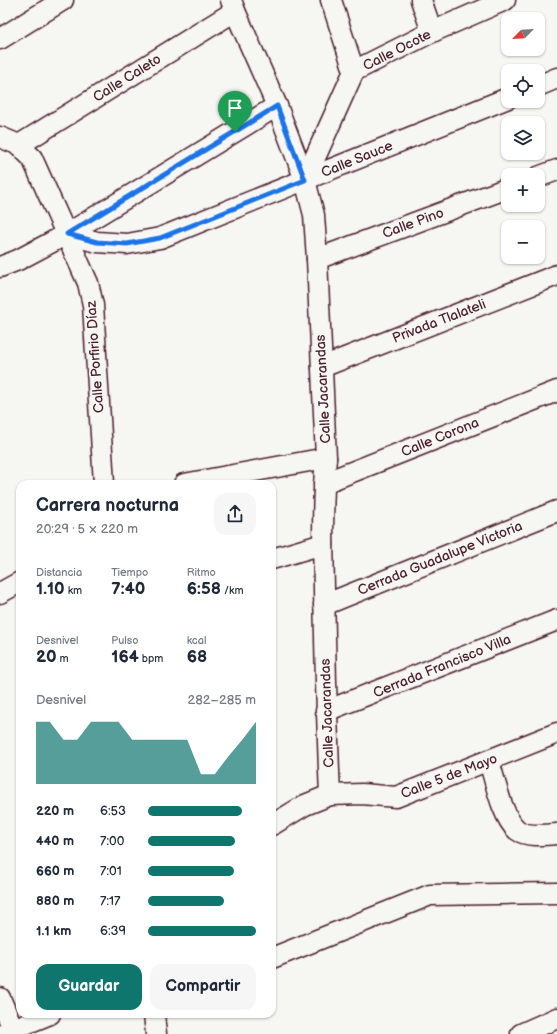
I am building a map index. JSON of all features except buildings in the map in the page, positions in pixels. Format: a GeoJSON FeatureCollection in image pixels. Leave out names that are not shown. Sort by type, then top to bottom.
{"type":"FeatureCollection","features":[{"type":"Feature","properties":{"kind":"street"},"geometry":{"type":"LineString","coordinates":[[0,39],[63,0]]}},
{"type":"Feature","properties":{"kind":"street"},"geometry":{"type":"LineString","coordinates":[[331,0],[354,71]]}},
{"type":"Feature","properties":{"kind":"street"},"geometry":{"type":"LineString","coordinates":[[421,0],[432,32]]}},
{"type":"Feature","properties":{"kind":"street","name":"Calle Ocote"},"geometry":{"type":"LineString","coordinates":[[305,180],[354,71],[432,32],[505,0]]}},
{"type":"Feature","properties":{"kind":"street","name":"Calle Jacarandas"},"geometry":{"type":"LineString","coordinates":[[233,6],[277,106],[305,180],[314,215],[326,458],[323,544],[326,711],[330,795]]}},
{"type":"Feature","properties":{"kind":"street","name":"Calle Caleto"},"geometry":{"type":"LineString","coordinates":[[19,145],[233,6]]}},
{"type":"Feature","properties":{"kind":"street"},"geometry":{"type":"LineString","coordinates":[[545,83],[557,78]]}},
{"type":"Feature","properties":{"kind":"street","name":"Calle Sauce"},"geometry":{"type":"LineString","coordinates":[[67,234],[97,242],[127,244],[160,238],[501,101]]}},
{"type":"Feature","properties":{"kind":"street"},"geometry":{"type":"LineString","coordinates":[[0,267],[18,260],[67,234],[277,106]]}},
{"type":"Feature","properties":{"kind":"street"},"geometry":{"type":"LineString","coordinates":[[0,137],[19,145]]}},
{"type":"Feature","properties":{"kind":"street","name":"Calle Porfirio Díaz"},"geometry":{"type":"LineString","coordinates":[[19,145],[32,158],[88,283],[94,304],[104,480]]}},
{"type":"Feature","properties":{"kind":"street"},"geometry":{"type":"LineString","coordinates":[[545,174],[557,170]]}},
{"type":"Feature","properties":{"kind":"street","name":"Calle Pino"},"geometry":{"type":"LineString","coordinates":[[317,259],[501,191]]}},
{"type":"Feature","properties":{"kind":"street","name":"Privada Tlalateli"},"geometry":{"type":"LineString","coordinates":[[322,367],[557,275]]}},
{"type":"Feature","properties":{"kind":"street","name":"Calle Corona"},"geometry":{"type":"LineString","coordinates":[[324,483],[557,391]]}},
{"type":"Feature","properties":{"kind":"street"},"geometry":{"type":"LineString","coordinates":[[206,480],[326,458]]}},
{"type":"Feature","properties":{"kind":"street","name":"Cerrada Guadalupe Victoria"},"geometry":{"type":"LineString","coordinates":[[324,605],[557,511]]}},
{"type":"Feature","properties":{"kind":"street"},"geometry":{"type":"LineString","coordinates":[[276,557],[323,544]]}},
{"type":"Feature","properties":{"kind":"street"},"geometry":{"type":"LineString","coordinates":[[0,593],[16,584]]}},
{"type":"Feature","properties":{"kind":"street","name":"Cerrada Francisco Villa"},"geometry":{"type":"LineString","coordinates":[[326,711],[557,620]]}},
{"type":"Feature","properties":{"kind":"street","name":"Calle 5 de Mayo"},"geometry":{"type":"LineString","coordinates":[[276,823],[305,805],[330,795],[362,794],[396,798],[557,733]]}},
{"type":"Feature","properties":{"kind":"street"},"geometry":{"type":"LineString","coordinates":[[489,761],[507,817],[518,831],[538,836],[557,834]]}},
{"type":"Feature","properties":{"kind":"street"},"geometry":{"type":"LineString","coordinates":[[276,956],[430,896],[557,893]]}},
{"type":"Feature","properties":{"kind":"street"},"geometry":{"type":"LineString","coordinates":[[0,998],[9,1031],[40,1018]]}},
{"type":"Feature","properties":{"kind":"street"},"geometry":{"type":"LineString","coordinates":[[154,1018],[156,1034]]}},
{"type":"Feature","properties":{"kind":"street"},"geometry":{"type":"LineString","coordinates":[[521,1034],[557,1018]]}},
{"type":"Feature","properties":{"kind":"route"},"geometry":{"type":"LineString","coordinates":[[277,106],[305,180],[160,238],[127,244],[97,242],[67,234],[109,208],[235,132],[277,106]]}}]}
